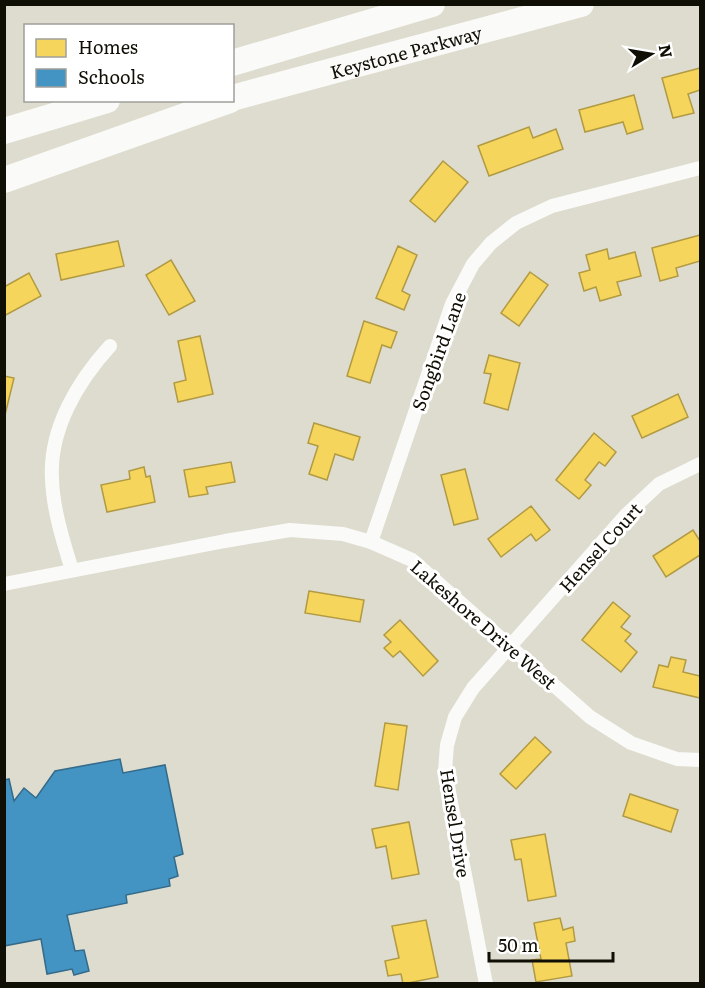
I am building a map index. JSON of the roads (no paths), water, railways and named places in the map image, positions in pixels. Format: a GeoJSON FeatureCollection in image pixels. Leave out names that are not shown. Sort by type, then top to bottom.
{"type":"FeatureCollection","features":[{"type":"Feature","properties":{"kind":"highway","name":"Keystone Parkway"},"geometry":{"type":"LineString","coordinates":[[240,61],[432,4]]}},
{"type":"Feature","properties":{"kind":"highway","name":"Keystone Parkway"},"geometry":{"type":"LineString","coordinates":[[234,98],[264,88],[580,4]]}},
{"type":"Feature","properties":{"kind":"highway"},"geometry":{"type":"LineString","coordinates":[[4,118],[68,102]]}},
{"type":"Feature","properties":{"kind":"highway"},"geometry":{"type":"LineString","coordinates":[[4,131],[100,102]]}},
{"type":"Feature","properties":{"kind":"highway"},"geometry":{"type":"LineString","coordinates":[[4,166],[216,102]]}},
{"type":"Feature","properties":{"kind":"highway","name":"Keystone Parkway"},"geometry":{"type":"LineString","coordinates":[[4,180],[224,102]]}},
{"type":"Feature","properties":{"kind":"street","name":"Songbird Lane"},"geometry":{"type":"LineString","coordinates":[[370,542],[452,304],[473,264],[491,243],[516,223],[552,206],[700,168]]}},
{"type":"Feature","properties":{"kind":"street"},"geometry":{"type":"LineString","coordinates":[[72,570],[59,522],[52,479],[54,445],[74,394],[91,367],[110,346]]}},
{"type":"Feature","properties":{"kind":"street","name":"Hensel Court"},"geometry":{"type":"LineString","coordinates":[[512,646],[627,514],[659,484],[700,464]]}},
{"type":"Feature","properties":{"kind":"street","name":"Lakeshore Drive West"},"geometry":{"type":"LineString","coordinates":[[4,584],[290,530],[343,534],[370,542],[412,560],[590,717],[631,743],[676,759],[700,760]]}},
{"type":"Feature","properties":{"kind":"street","name":"Hensel Drive"},"geometry":{"type":"LineString","coordinates":[[486,984],[445,771],[447,745],[455,717],[473,688],[512,646]]}}]}
